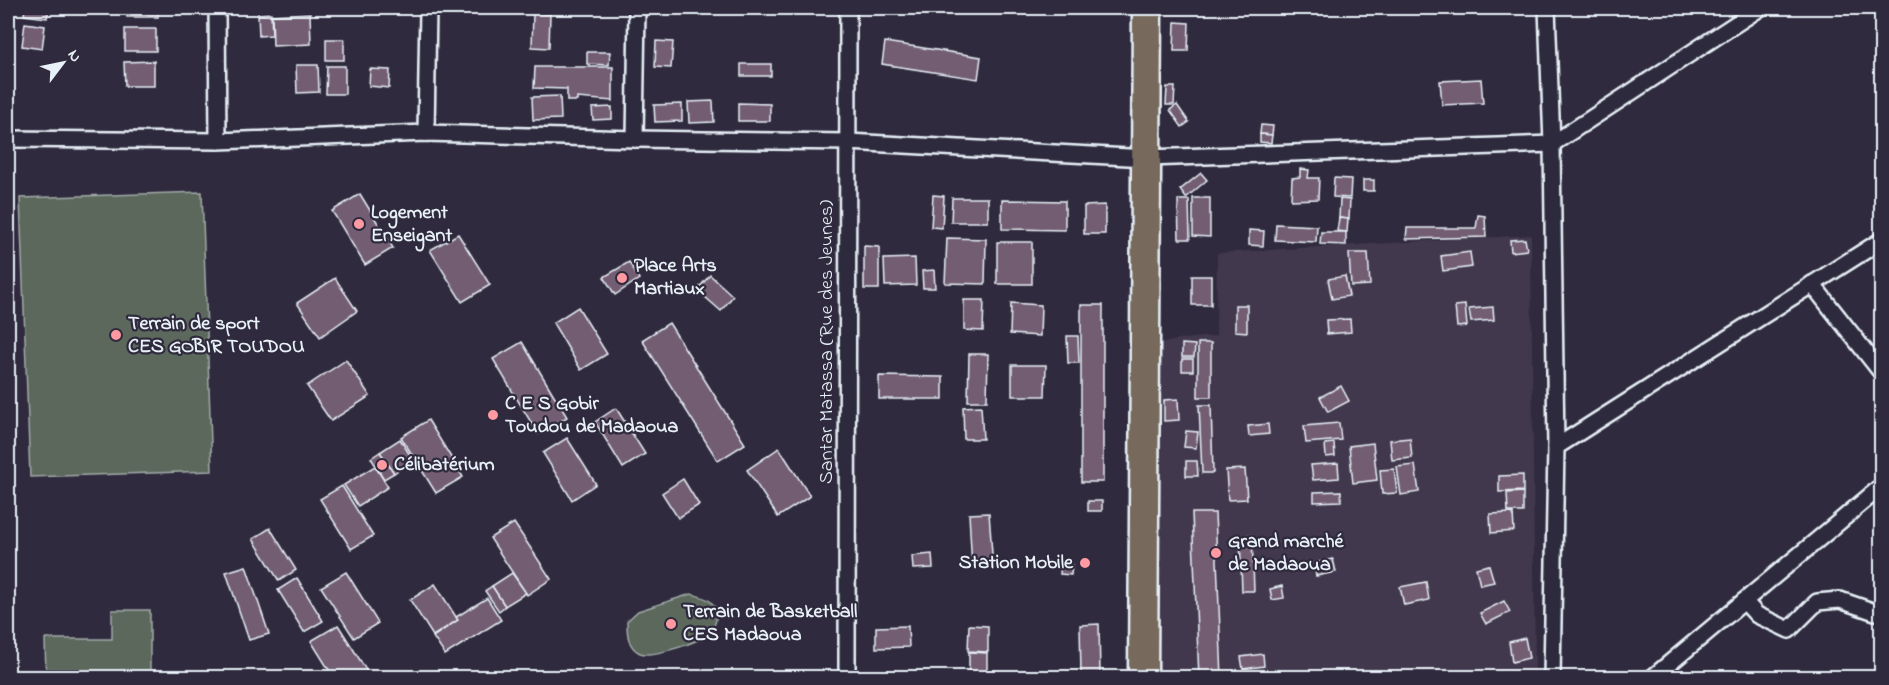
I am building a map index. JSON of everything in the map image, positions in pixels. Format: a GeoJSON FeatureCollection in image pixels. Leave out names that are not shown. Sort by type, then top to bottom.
{"type":"FeatureCollection","features":[{"type":"Feature","properties":{"kind":"highway"},"geometry":{"type":"LineString","coordinates":[[1143,678],[1147,8]]}},
{"type":"Feature","properties":{"kind":"street"},"geometry":{"type":"LineString","coordinates":[[217,8],[218,141]]}},
{"type":"Feature","properties":{"kind":"street"},"geometry":{"type":"LineString","coordinates":[[426,133],[428,8]]}},
{"type":"Feature","properties":{"kind":"street"},"geometry":{"type":"LineString","coordinates":[[635,139],[637,8]]}},
{"type":"Feature","properties":{"kind":"street","name":"Santar Matassa (Rue des Jeunes)"},"geometry":{"type":"LineString","coordinates":[[847,678],[848,8]]}},
{"type":"Feature","properties":{"kind":"street"},"geometry":{"type":"LineString","coordinates":[[1547,8],[1552,144],[1556,447],[1552,678]]}},
{"type":"Feature","properties":{"kind":"street"},"geometry":{"type":"LineString","coordinates":[[8,140],[218,141],[426,133],[848,142],[1147,158],[1552,144],[1760,8]]}},
{"type":"Feature","properties":{"kind":"street"},"geometry":{"type":"LineString","coordinates":[[1556,447],[1881,240]]}},
{"type":"Feature","properties":{"kind":"street"},"geometry":{"type":"LineString","coordinates":[[1812,284],[1881,373]]}},
{"type":"Feature","properties":{"kind":"street"},"geometry":{"type":"LineString","coordinates":[[1652,678],[1881,486]]}},
{"type":"Feature","properties":{"kind":"street"},"geometry":{"type":"LineString","coordinates":[[1743,601],[1757,615],[1789,630],[1817,602],[1840,600],[1875,612],[1881,611]]}},
{"type":"Feature","properties":{"kind":"shaded area","name":"Terrain de sport CES GOBIR TOUDOU"},"geometry":{"type":"Polygon","coordinates":[[[202,192],[212,471],[30,477],[20,198],[202,192]]]}},
{"type":"Feature","properties":{"kind":"shaded area","name":"Grand marché de Madaoua"},"geometry":{"type":"Polygon","coordinates":[[[1531,235],[1535,677],[1157,677],[1155,345],[1181,339],[1216,336],[1217,253],[1531,235]]]}},
{"type":"Feature","properties":{"kind":"shaded area","name":"Terrain de Basketball CES Madaoua"},"geometry":{"type":"Polygon","coordinates":[[[691,594],[707,599],[715,607],[716,619],[709,633],[689,644],[653,654],[640,653],[632,647],[627,621],[638,611],[691,594]]]}},
{"type":"Feature","properties":{"kind":"shaded area"},"geometry":{"type":"Polygon","coordinates":[[[112,610],[150,610],[150,677],[46,677],[45,639],[112,639],[112,610]]]}},
{"type":"Feature","properties":{"kind":"building"},"geometry":{"type":"Polygon","coordinates":[[[25,8],[49,8],[47,18],[24,15],[25,8]]]}},
{"type":"Feature","properties":{"kind":"building"},"geometry":{"type":"Polygon","coordinates":[[[127,8],[158,8],[158,17],[127,17],[127,8]]]}},
{"type":"Feature","properties":{"kind":"building"},"geometry":{"type":"Polygon","coordinates":[[[271,13],[272,35],[259,36],[258,14],[271,13]]]}},
{"type":"Feature","properties":{"kind":"building"},"geometry":{"type":"Polygon","coordinates":[[[310,13],[311,44],[273,46],[272,15],[310,13]]]}},
{"type":"Feature","properties":{"kind":"building"},"geometry":{"type":"Polygon","coordinates":[[[533,13],[550,14],[549,48],[532,47],[533,13]]]}},
{"type":"Feature","properties":{"kind":"building"},"geometry":{"type":"Polygon","coordinates":[[[1175,22],[1189,23],[1188,51],[1174,51],[1175,22]]]}},
{"type":"Feature","properties":{"kind":"building"},"geometry":{"type":"Polygon","coordinates":[[[25,23],[45,26],[42,49],[22,46],[25,23]]]}},
{"type":"Feature","properties":{"kind":"building"},"geometry":{"type":"Polygon","coordinates":[[[125,29],[156,29],[156,51],[125,51],[125,29]]]}},
{"type":"Feature","properties":{"kind":"building"},"geometry":{"type":"Polygon","coordinates":[[[326,39],[344,39],[344,60],[326,60],[326,39]]]}},
{"type":"Feature","properties":{"kind":"building"},"geometry":{"type":"Polygon","coordinates":[[[656,41],[673,42],[671,68],[655,67],[656,41]]]}},
{"type":"Feature","properties":{"kind":"building"},"geometry":{"type":"Polygon","coordinates":[[[885,42],[981,57],[978,79],[882,64],[885,42]]]}},
{"type":"Feature","properties":{"kind":"building"},"geometry":{"type":"Polygon","coordinates":[[[587,52],[610,52],[609,65],[587,64],[587,52]]]}},
{"type":"Feature","properties":{"kind":"building"},"geometry":{"type":"Polygon","coordinates":[[[154,61],[154,86],[125,86],[124,62],[154,61]]]}},
{"type":"Feature","properties":{"kind":"building"},"geometry":{"type":"Polygon","coordinates":[[[741,64],[771,64],[771,76],[741,76],[741,64]]]}},
{"type":"Feature","properties":{"kind":"building"},"geometry":{"type":"Polygon","coordinates":[[[296,65],[318,65],[319,92],[297,93],[296,65]]]}},
{"type":"Feature","properties":{"kind":"building"},"geometry":{"type":"Polygon","coordinates":[[[327,66],[345,66],[345,94],[326,94],[327,66]]]}},
{"type":"Feature","properties":{"kind":"building"},"geometry":{"type":"Polygon","coordinates":[[[535,67],[613,67],[613,101],[577,98],[577,101],[567,101],[567,89],[534,88],[535,67]]]}},
{"type":"Feature","properties":{"kind":"building"},"geometry":{"type":"Polygon","coordinates":[[[370,69],[390,70],[389,88],[369,86],[370,69]]]}},
{"type":"Feature","properties":{"kind":"building"},"geometry":{"type":"Polygon","coordinates":[[[1481,79],[1483,103],[1442,105],[1440,81],[1481,79]]]}},
{"type":"Feature","properties":{"kind":"building"},"geometry":{"type":"Polygon","coordinates":[[[1167,87],[1175,87],[1174,105],[1166,105],[1167,87]]]}},
{"type":"Feature","properties":{"kind":"building"},"geometry":{"type":"Polygon","coordinates":[[[560,96],[561,119],[533,120],[532,97],[560,96]]]}},
{"type":"Feature","properties":{"kind":"building"},"geometry":{"type":"Polygon","coordinates":[[[713,101],[714,122],[689,123],[688,102],[713,101]]]}},
{"type":"Feature","properties":{"kind":"building"},"geometry":{"type":"Polygon","coordinates":[[[738,103],[770,104],[770,121],[738,121],[738,103]]]}},
{"type":"Feature","properties":{"kind":"building"},"geometry":{"type":"Polygon","coordinates":[[[682,104],[682,121],[655,122],[654,105],[682,104]]]}},
{"type":"Feature","properties":{"kind":"building"},"geometry":{"type":"Polygon","coordinates":[[[1177,105],[1189,122],[1182,127],[1170,110],[1177,105]]]}},
{"type":"Feature","properties":{"kind":"building"},"geometry":{"type":"Polygon","coordinates":[[[612,107],[612,119],[593,120],[592,108],[612,107]]]}},
{"type":"Feature","properties":{"kind":"building"},"geometry":{"type":"Polygon","coordinates":[[[1261,125],[1273,126],[1272,135],[1260,134],[1261,125]]]}},
{"type":"Feature","properties":{"kind":"building"},"geometry":{"type":"Polygon","coordinates":[[[1260,134],[1272,135],[1271,143],[1260,142],[1260,134]]]}},
{"type":"Feature","properties":{"kind":"building"},"geometry":{"type":"Polygon","coordinates":[[[1300,169],[1309,170],[1308,178],[1319,178],[1318,199],[1291,200],[1292,178],[1300,177],[1300,169]]]}},
{"type":"Feature","properties":{"kind":"building"},"geometry":{"type":"Polygon","coordinates":[[[1201,173],[1207,180],[1186,198],[1180,190],[1201,173]]]}},
{"type":"Feature","properties":{"kind":"building"},"geometry":{"type":"Polygon","coordinates":[[[1334,178],[1351,179],[1350,198],[1333,197],[1334,178]]]}},
{"type":"Feature","properties":{"kind":"building"},"geometry":{"type":"Polygon","coordinates":[[[1363,180],[1374,180],[1374,191],[1363,191],[1363,180]]]}},
{"type":"Feature","properties":{"kind":"building","name":"Logement Enseigant"},"geometry":{"type":"Polygon","coordinates":[[[360,194],[393,248],[365,265],[332,211],[360,194]]]}},
{"type":"Feature","properties":{"kind":"building"},"geometry":{"type":"Polygon","coordinates":[[[933,195],[944,196],[942,228],[931,227],[933,195]]]}},
{"type":"Feature","properties":{"kind":"building"},"geometry":{"type":"Polygon","coordinates":[[[952,198],[988,198],[988,222],[951,222],[952,198]]]}},
{"type":"Feature","properties":{"kind":"building"},"geometry":{"type":"Polygon","coordinates":[[[1193,198],[1210,198],[1210,237],[1193,236],[1193,198]]]}},
{"type":"Feature","properties":{"kind":"building"},"geometry":{"type":"Polygon","coordinates":[[[1340,199],[1350,200],[1349,219],[1339,218],[1340,199]]]}},
{"type":"Feature","properties":{"kind":"building"},"geometry":{"type":"Polygon","coordinates":[[[1002,200],[1065,201],[1065,230],[1002,229],[1002,200]]]}},
{"type":"Feature","properties":{"kind":"building"},"geometry":{"type":"Polygon","coordinates":[[[1178,200],[1189,200],[1190,239],[1179,239],[1178,200]]]}},
{"type":"Feature","properties":{"kind":"building"},"geometry":{"type":"Polygon","coordinates":[[[1105,205],[1105,234],[1084,234],[1084,206],[1105,205]]]}},
{"type":"Feature","properties":{"kind":"building"},"geometry":{"type":"Polygon","coordinates":[[[1478,215],[1485,216],[1486,237],[1406,239],[1407,228],[1476,228],[1478,215]]]}},
{"type":"Feature","properties":{"kind":"building"},"geometry":{"type":"Polygon","coordinates":[[[1339,218],[1348,219],[1347,232],[1337,231],[1339,218]]]}},
{"type":"Feature","properties":{"kind":"building"},"geometry":{"type":"Polygon","coordinates":[[[1276,224],[1317,226],[1316,242],[1275,240],[1276,224]]]}},
{"type":"Feature","properties":{"kind":"building"},"geometry":{"type":"Polygon","coordinates":[[[1249,230],[1264,231],[1263,246],[1249,245],[1249,230]]]}},
{"type":"Feature","properties":{"kind":"building"},"geometry":{"type":"Polygon","coordinates":[[[1321,232],[1346,232],[1346,245],[1320,244],[1321,232]]]}},
{"type":"Feature","properties":{"kind":"building","name":"Logement Enseigant"},"geometry":{"type":"Polygon","coordinates":[[[458,234],[490,285],[462,302],[430,250],[458,234]]]}},
{"type":"Feature","properties":{"kind":"building"},"geometry":{"type":"Polygon","coordinates":[[[947,238],[986,239],[985,284],[945,283],[947,238]]]}},
{"type":"Feature","properties":{"kind":"building"},"geometry":{"type":"Polygon","coordinates":[[[1525,239],[1527,250],[1511,252],[1510,240],[1525,239]]]}},
{"type":"Feature","properties":{"kind":"building"},"geometry":{"type":"Polygon","coordinates":[[[997,242],[1032,242],[1032,284],[997,284],[997,242]]]}},
{"type":"Feature","properties":{"kind":"building"},"geometry":{"type":"Polygon","coordinates":[[[864,246],[879,247],[879,289],[864,289],[864,246]]]}},
{"type":"Feature","properties":{"kind":"building"},"geometry":{"type":"Polygon","coordinates":[[[1470,252],[1472,267],[1443,271],[1441,256],[1470,252]]]}},
{"type":"Feature","properties":{"kind":"building"},"geometry":{"type":"Polygon","coordinates":[[[1349,253],[1368,253],[1370,285],[1351,286],[1349,253]]]}},
{"type":"Feature","properties":{"kind":"building"},"geometry":{"type":"Polygon","coordinates":[[[915,258],[916,285],[885,286],[884,259],[915,258]]]}},
{"type":"Feature","properties":{"kind":"building","name":"Place Arts Martiaux"},"geometry":{"type":"Polygon","coordinates":[[[629,262],[639,279],[615,295],[604,277],[629,262]]]}},
{"type":"Feature","properties":{"kind":"building"},"geometry":{"type":"Polygon","coordinates":[[[934,270],[935,288],[923,288],[922,271],[934,270]]]}},
{"type":"Feature","properties":{"kind":"building"},"geometry":{"type":"Polygon","coordinates":[[[710,275],[733,296],[721,311],[697,290],[710,275]]]}},
{"type":"Feature","properties":{"kind":"building"},"geometry":{"type":"Polygon","coordinates":[[[1192,276],[1211,276],[1211,305],[1192,305],[1192,276]]]}},
{"type":"Feature","properties":{"kind":"building"},"geometry":{"type":"Polygon","coordinates":[[[1345,276],[1349,296],[1332,299],[1328,279],[1345,276]]]}},
{"type":"Feature","properties":{"kind":"building","name":"Logement Enseigant"},"geometry":{"type":"Polygon","coordinates":[[[335,278],[357,311],[320,337],[297,303],[335,278]]]}},
{"type":"Feature","properties":{"kind":"building"},"geometry":{"type":"Polygon","coordinates":[[[964,300],[984,300],[983,331],[964,330],[964,300]]]}},
{"type":"Feature","properties":{"kind":"building"},"geometry":{"type":"Polygon","coordinates":[[[1011,303],[1041,305],[1040,336],[1010,334],[1011,303]]]}},
{"type":"Feature","properties":{"kind":"building"},"geometry":{"type":"Polygon","coordinates":[[[1081,305],[1103,305],[1103,482],[1081,482],[1081,305]]]}},
{"type":"Feature","properties":{"kind":"building"},"geometry":{"type":"Polygon","coordinates":[[[1235,305],[1247,305],[1247,332],[1235,331],[1235,305]]]}},
{"type":"Feature","properties":{"kind":"building"},"geometry":{"type":"Polygon","coordinates":[[[1465,305],[1467,326],[1457,327],[1455,306],[1465,305]]]}},
{"type":"Feature","properties":{"kind":"building"},"geometry":{"type":"Polygon","coordinates":[[[578,307],[607,354],[581,370],[553,323],[578,307]]]}},
{"type":"Feature","properties":{"kind":"building"},"geometry":{"type":"Polygon","coordinates":[[[1493,307],[1494,320],[1471,322],[1469,309],[1493,307]]]}},
{"type":"Feature","properties":{"kind":"building"},"geometry":{"type":"Polygon","coordinates":[[[1350,319],[1351,332],[1327,334],[1326,320],[1350,319]]]}},
{"type":"Feature","properties":{"kind":"building"},"geometry":{"type":"Polygon","coordinates":[[[669,323],[745,444],[718,461],[642,340],[669,323]]]}},
{"type":"Feature","properties":{"kind":"building"},"geometry":{"type":"Polygon","coordinates":[[[1067,336],[1078,336],[1079,363],[1068,363],[1067,336]]]}},
{"type":"Feature","properties":{"kind":"building"},"geometry":{"type":"Polygon","coordinates":[[[522,342],[567,417],[538,434],[493,359],[522,342]]]}},
{"type":"Feature","properties":{"kind":"building"},"geometry":{"type":"Polygon","coordinates":[[[1198,343],[1211,343],[1211,397],[1198,397],[1198,343]]]}},
{"type":"Feature","properties":{"kind":"building"},"geometry":{"type":"Polygon","coordinates":[[[1182,344],[1195,345],[1194,357],[1182,357],[1182,344]]]}},
{"type":"Feature","properties":{"kind":"building"},"geometry":{"type":"Polygon","coordinates":[[[969,354],[988,354],[987,401],[968,401],[969,354]]]}},
{"type":"Feature","properties":{"kind":"building"},"geometry":{"type":"Polygon","coordinates":[[[1182,359],[1193,359],[1193,371],[1182,371],[1182,359]]]}},
{"type":"Feature","properties":{"kind":"building"},"geometry":{"type":"Polygon","coordinates":[[[346,360],[370,396],[331,421],[307,386],[346,360]]]}},
{"type":"Feature","properties":{"kind":"building"},"geometry":{"type":"Polygon","coordinates":[[[1012,365],[1046,365],[1045,396],[1012,396],[1012,365]]]}},
{"type":"Feature","properties":{"kind":"building"},"geometry":{"type":"Polygon","coordinates":[[[879,376],[943,377],[943,399],[879,399],[879,376]]]}},
{"type":"Feature","properties":{"kind":"building"},"geometry":{"type":"Polygon","coordinates":[[[1341,386],[1349,401],[1328,412],[1320,397],[1341,386]]]}},
{"type":"Feature","properties":{"kind":"building"},"geometry":{"type":"Polygon","coordinates":[[[1178,399],[1179,420],[1164,421],[1164,400],[1178,399]]]}},
{"type":"Feature","properties":{"kind":"building"},"geometry":{"type":"Polygon","coordinates":[[[1199,405],[1211,405],[1213,473],[1202,473],[1199,405]]]}},
{"type":"Feature","properties":{"kind":"building"},"geometry":{"type":"Polygon","coordinates":[[[981,406],[983,439],[964,439],[963,407],[981,406]]]}},
{"type":"Feature","properties":{"kind":"building"},"geometry":{"type":"Polygon","coordinates":[[[616,408],[645,454],[623,468],[595,422],[616,408]]]}},
{"type":"Feature","properties":{"kind":"building"},"geometry":{"type":"Polygon","coordinates":[[[428,420],[463,477],[436,493],[401,437],[428,420]]]}},
{"type":"Feature","properties":{"kind":"building"},"geometry":{"type":"Polygon","coordinates":[[[1339,423],[1341,440],[1306,443],[1304,426],[1339,423]]]}},
{"type":"Feature","properties":{"kind":"building"},"geometry":{"type":"Polygon","coordinates":[[[1268,424],[1269,434],[1249,436],[1248,426],[1268,424]]]}},
{"type":"Feature","properties":{"kind":"building"},"geometry":{"type":"Polygon","coordinates":[[[1186,431],[1198,432],[1196,448],[1184,447],[1186,431]]]}},
{"type":"Feature","properties":{"kind":"building"},"geometry":{"type":"Polygon","coordinates":[[[567,438],[596,484],[572,500],[543,453],[567,438]]]}},
{"type":"Feature","properties":{"kind":"building"},"geometry":{"type":"Polygon","coordinates":[[[1410,438],[1412,458],[1392,460],[1390,440],[1410,438]]]}},
{"type":"Feature","properties":{"kind":"building"},"geometry":{"type":"Polygon","coordinates":[[[400,439],[413,460],[394,473],[380,452],[400,439]]]}},
{"type":"Feature","properties":{"kind":"building"},"geometry":{"type":"Polygon","coordinates":[[[1334,443],[1335,456],[1326,457],[1325,444],[1334,443]]]}},
{"type":"Feature","properties":{"kind":"building"},"geometry":{"type":"Polygon","coordinates":[[[1373,443],[1377,480],[1353,483],[1349,446],[1373,443]]]}},
{"type":"Feature","properties":{"kind":"building"},"geometry":{"type":"Polygon","coordinates":[[[779,448],[810,496],[778,517],[747,470],[779,448]]]}},
{"type":"Feature","properties":{"kind":"building","name":"Célibatérium"},"geometry":{"type":"Polygon","coordinates":[[[380,452],[394,473],[384,479],[371,458],[380,452]]]}},
{"type":"Feature","properties":{"kind":"building"},"geometry":{"type":"Polygon","coordinates":[[[1186,461],[1197,461],[1198,476],[1186,476],[1186,461]]]}},
{"type":"Feature","properties":{"kind":"building"},"geometry":{"type":"Polygon","coordinates":[[[1338,463],[1339,478],[1313,480],[1311,465],[1338,463]]]}},
{"type":"Feature","properties":{"kind":"building"},"geometry":{"type":"Polygon","coordinates":[[[1415,465],[1419,492],[1401,495],[1397,467],[1415,465]]]}},
{"type":"Feature","properties":{"kind":"building"},"geometry":{"type":"Polygon","coordinates":[[[375,466],[388,487],[358,506],[344,485],[375,466]]]}},
{"type":"Feature","properties":{"kind":"building"},"geometry":{"type":"Polygon","coordinates":[[[1245,469],[1247,499],[1228,500],[1226,470],[1245,469]]]}},
{"type":"Feature","properties":{"kind":"building"},"geometry":{"type":"Polygon","coordinates":[[[1394,469],[1397,493],[1382,494],[1380,470],[1394,469]]]}},
{"type":"Feature","properties":{"kind":"building"},"geometry":{"type":"Polygon","coordinates":[[[1523,475],[1523,491],[1499,492],[1499,476],[1523,475]]]}},
{"type":"Feature","properties":{"kind":"building"},"geometry":{"type":"Polygon","coordinates":[[[683,479],[699,505],[678,518],[662,493],[683,479]]]}},
{"type":"Feature","properties":{"kind":"building"},"geometry":{"type":"Polygon","coordinates":[[[342,486],[373,536],[351,549],[320,499],[342,486]]]}},
{"type":"Feature","properties":{"kind":"building"},"geometry":{"type":"Polygon","coordinates":[[[1341,491],[1341,501],[1314,502],[1314,492],[1341,491]]]}},
{"type":"Feature","properties":{"kind":"building"},"geometry":{"type":"Polygon","coordinates":[[[1523,492],[1523,512],[1508,512],[1507,493],[1523,492]]]}},
{"type":"Feature","properties":{"kind":"building"},"geometry":{"type":"Polygon","coordinates":[[[1088,501],[1102,501],[1102,511],[1088,511],[1088,501]]]}},
{"type":"Feature","properties":{"kind":"building"},"geometry":{"type":"Polygon","coordinates":[[[989,513],[993,567],[972,568],[969,514],[989,513]]]}},
{"type":"Feature","properties":{"kind":"building"},"geometry":{"type":"Polygon","coordinates":[[[1192,513],[1215,513],[1222,678],[1199,678],[1192,513]]]}},
{"type":"Feature","properties":{"kind":"building"},"geometry":{"type":"Polygon","coordinates":[[[1513,513],[1514,531],[1491,533],[1490,514],[1513,513]]]}},
{"type":"Feature","properties":{"kind":"building"},"geometry":{"type":"Polygon","coordinates":[[[514,523],[551,579],[527,595],[490,538],[514,523]]]}},
{"type":"Feature","properties":{"kind":"building"},"geometry":{"type":"Polygon","coordinates":[[[270,528],[296,570],[279,581],[253,539],[270,528]]]}},
{"type":"Feature","properties":{"kind":"building"},"geometry":{"type":"Polygon","coordinates":[[[1252,535],[1254,591],[1242,591],[1240,536],[1252,535]]]}},
{"type":"Feature","properties":{"kind":"building"},"geometry":{"type":"Polygon","coordinates":[[[932,554],[933,568],[913,569],[912,556],[932,554]]]}},
{"type":"Feature","properties":{"kind":"building"},"geometry":{"type":"Polygon","coordinates":[[[1333,559],[1336,572],[1316,576],[1314,563],[1333,559]]]}},
{"type":"Feature","properties":{"kind":"building"},"geometry":{"type":"Polygon","coordinates":[[[1061,564],[1072,565],[1071,575],[1060,574],[1061,564]]]}},
{"type":"Feature","properties":{"kind":"building"},"geometry":{"type":"Polygon","coordinates":[[[1489,565],[1494,582],[1480,585],[1476,568],[1489,565]]]}},
{"type":"Feature","properties":{"kind":"building"},"geometry":{"type":"Polygon","coordinates":[[[246,566],[269,634],[249,640],[226,572],[246,566]]]}},
{"type":"Feature","properties":{"kind":"building"},"geometry":{"type":"Polygon","coordinates":[[[346,572],[378,623],[354,638],[321,587],[346,572]]]}},
{"type":"Feature","properties":{"kind":"building"},"geometry":{"type":"Polygon","coordinates":[[[512,573],[526,593],[505,606],[492,586],[512,573]]]}},
{"type":"Feature","properties":{"kind":"building"},"geometry":{"type":"Polygon","coordinates":[[[297,578],[323,621],[304,632],[278,590],[297,578]]]}},
{"type":"Feature","properties":{"kind":"building"},"geometry":{"type":"Polygon","coordinates":[[[1426,582],[1429,600],[1404,605],[1400,587],[1426,582]]]}},
{"type":"Feature","properties":{"kind":"building"},"geometry":{"type":"Polygon","coordinates":[[[435,584],[458,620],[433,636],[410,600],[435,584]]]}},
{"type":"Feature","properties":{"kind":"building"},"geometry":{"type":"Polygon","coordinates":[[[492,586],[505,606],[499,611],[485,591],[492,586]]]}},
{"type":"Feature","properties":{"kind":"building"},"geometry":{"type":"Polygon","coordinates":[[[1282,586],[1284,598],[1272,600],[1270,589],[1282,586]]]}},
{"type":"Feature","properties":{"kind":"building"},"geometry":{"type":"Polygon","coordinates":[[[487,598],[501,620],[445,655],[433,637],[458,620],[456,617],[487,598]]]}},
{"type":"Feature","properties":{"kind":"building"},"geometry":{"type":"Polygon","coordinates":[[[1504,601],[1510,612],[1486,624],[1480,613],[1504,601]]]}},
{"type":"Feature","properties":{"kind":"building"},"geometry":{"type":"Polygon","coordinates":[[[1099,624],[1100,674],[1081,674],[1080,625],[1099,624]]]}},
{"type":"Feature","properties":{"kind":"building"},"geometry":{"type":"Polygon","coordinates":[[[338,625],[371,678],[334,678],[311,641],[338,625]]]}},
{"type":"Feature","properties":{"kind":"building"},"geometry":{"type":"Polygon","coordinates":[[[969,625],[988,626],[988,652],[968,651],[969,625]]]}},
{"type":"Feature","properties":{"kind":"building"},"geometry":{"type":"Polygon","coordinates":[[[908,626],[909,647],[876,648],[876,627],[908,626]]]}},
{"type":"Feature","properties":{"kind":"building"},"geometry":{"type":"Polygon","coordinates":[[[1525,638],[1529,658],[1512,662],[1509,642],[1525,638]]]}},
{"type":"Feature","properties":{"kind":"building"},"geometry":{"type":"Polygon","coordinates":[[[969,652],[987,653],[987,674],[969,674],[969,652]]]}},
{"type":"Feature","properties":{"kind":"building"},"geometry":{"type":"Polygon","coordinates":[[[1263,654],[1264,666],[1243,669],[1241,657],[1263,654]]]}},
{"type":"Feature","properties":{"kind":"place","name":"Logement Enseigant"},"geometry":{"type":"Point","coordinates":[359,224]}},
{"type":"Feature","properties":{"kind":"place","name":"Place Arts Martiaux"},"geometry":{"type":"Point","coordinates":[622,278]}},
{"type":"Feature","properties":{"kind":"place","name":"Terrain de sport CES GOBIR TOUDOU"},"geometry":{"type":"Point","coordinates":[116,335]}},
{"type":"Feature","properties":{"kind":"place","name":"C E S Gobir Toudou de Madaoua"},"geometry":{"type":"Point","coordinates":[493,415]}},
{"type":"Feature","properties":{"kind":"place","name":"Célibatérium"},"geometry":{"type":"Point","coordinates":[382,465]}},
{"type":"Feature","properties":{"kind":"place","name":"Grand marché de Madaoua"},"geometry":{"type":"Point","coordinates":[1216,553]}},
{"type":"Feature","properties":{"kind":"place","name":"Station Mobile"},"geometry":{"type":"Point","coordinates":[1085,563]}},
{"type":"Feature","properties":{"kind":"place","name":"Terrain de Basketball CES Madaoua"},"geometry":{"type":"Point","coordinates":[671,624]}}]}
